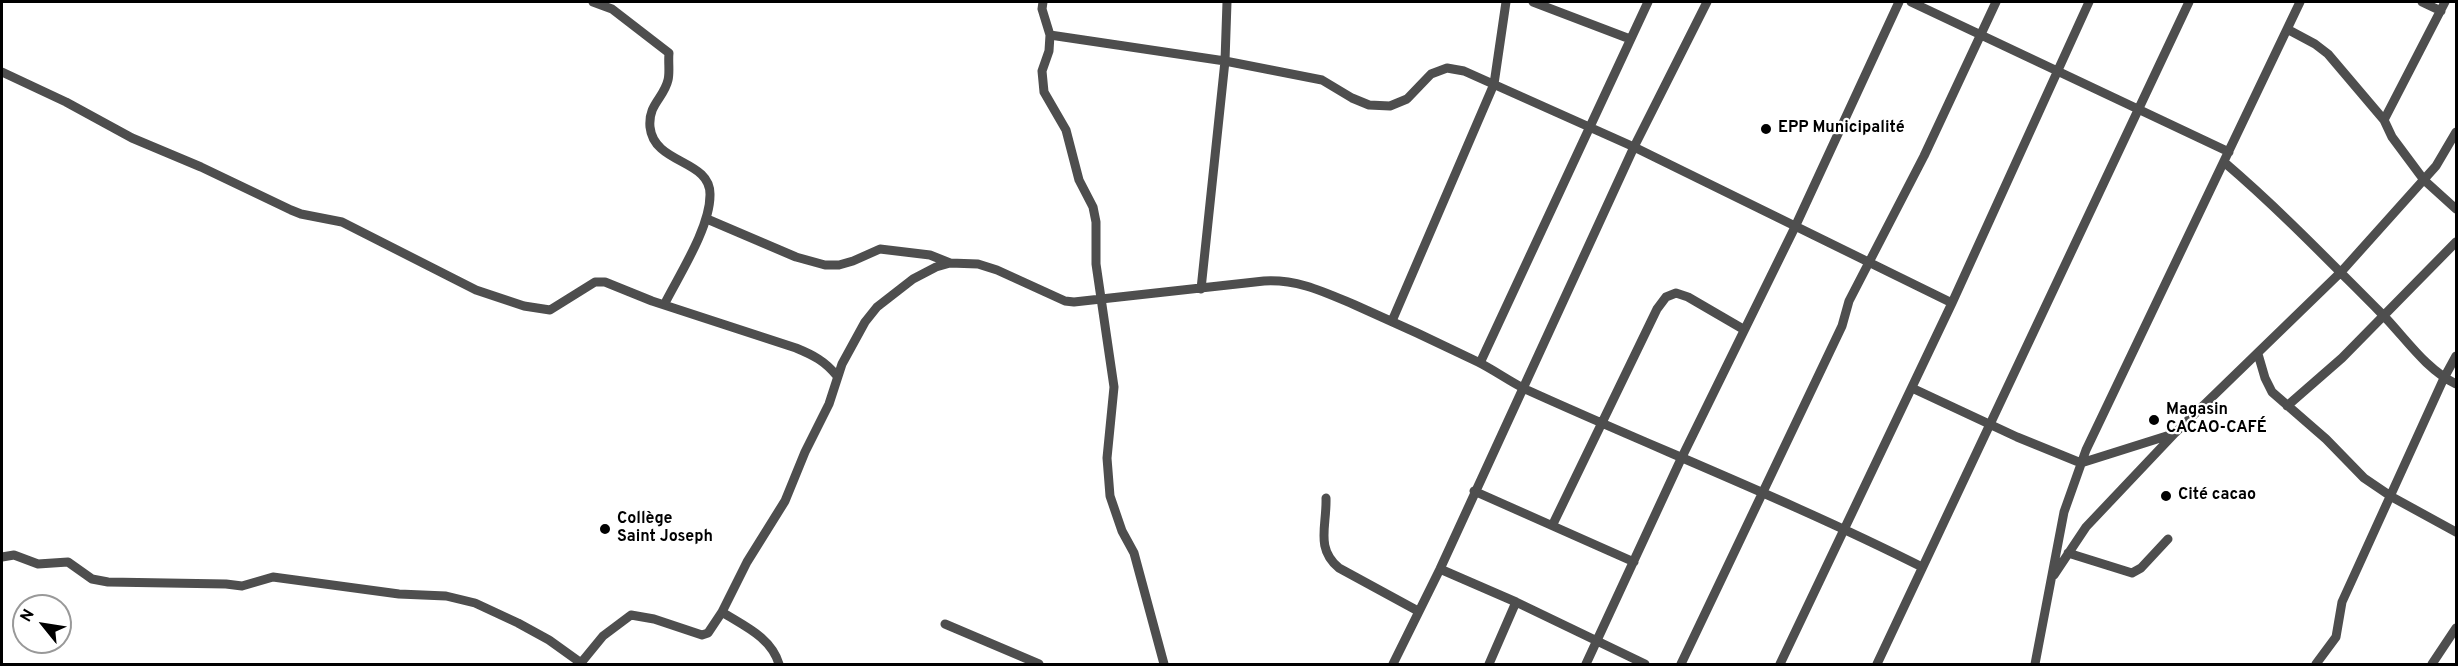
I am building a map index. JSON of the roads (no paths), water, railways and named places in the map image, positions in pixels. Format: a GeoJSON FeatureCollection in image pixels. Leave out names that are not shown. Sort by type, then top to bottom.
{"type":"FeatureCollection","features":[{"type":"Feature","properties":{"kind":"street"},"geometry":{"type":"LineString","coordinates":[[592,2],[612,9],[669,53],[668,80],[652,108],[650,126],[654,140],[663,151],[703,174],[709,183],[711,194],[707,219],[664,305]]}},
{"type":"Feature","properties":{"kind":"street"},"geometry":{"type":"LineString","coordinates":[[1043,2],[1042,9],[1050,35],[1042,71],[1044,92],[1066,130],[1079,180],[1094,207],[1101,300],[1114,387],[1107,458],[1110,496],[1122,531],[1134,553],[1164,664]]}},
{"type":"Feature","properties":{"kind":"street"},"geometry":{"type":"LineString","coordinates":[[1201,289],[1225,61],[1227,2]]}},
{"type":"Feature","properties":{"kind":"street"},"geometry":{"type":"LineString","coordinates":[[1392,321],[1494,84],[1506,2]]}},
{"type":"Feature","properties":{"kind":"street"},"geometry":{"type":"LineString","coordinates":[[1533,2],[1630,39]]}},
{"type":"Feature","properties":{"kind":"street"},"geometry":{"type":"LineString","coordinates":[[1480,363],[1648,2]]}},
{"type":"Feature","properties":{"kind":"street"},"geometry":{"type":"LineString","coordinates":[[1393,664],[1440,569],[1634,147],[1707,2]]}},
{"type":"Feature","properties":{"kind":"street"},"geometry":{"type":"LineString","coordinates":[[1586,664],[1743,329],[1795,227],[1899,2]]}},
{"type":"Feature","properties":{"kind":"street"},"geometry":{"type":"LineString","coordinates":[[1911,2],[2229,152]]}},
{"type":"Feature","properties":{"kind":"street"},"geometry":{"type":"LineString","coordinates":[[1681,664],[1842,326],[1850,300],[1924,156],[1996,2]]}},
{"type":"Feature","properties":{"kind":"street"},"geometry":{"type":"LineString","coordinates":[[1780,664],[1952,303],[2089,2]]}},
{"type":"Feature","properties":{"kind":"street"},"geometry":{"type":"LineString","coordinates":[[1877,664],[2189,2]]}},
{"type":"Feature","properties":{"kind":"street"},"geometry":{"type":"LineString","coordinates":[[2035,664],[2064,512],[2081,463],[2300,2]]}},
{"type":"Feature","properties":{"kind":"street"},"geometry":{"type":"LineString","coordinates":[[2384,120],[2443,6],[2422,2]]}},
{"type":"Feature","properties":{"kind":"street"},"geometry":{"type":"LineString","coordinates":[[2287,29],[2328,54],[2384,120],[2392,136],[2424,180],[2457,209]]}},
{"type":"Feature","properties":{"kind":"street"},"geometry":{"type":"LineString","coordinates":[[1050,35],[1225,61],[1322,80],[1352,98],[1369,105],[1390,106],[1407,99],[1431,74],[1447,68],[1464,71],[1634,147],[1952,303]]}},
{"type":"Feature","properties":{"kind":"street"},"geometry":{"type":"LineString","coordinates":[[2,72],[66,102],[132,138],[201,166],[291,210],[342,222],[476,290],[524,306],[550,310],[596,282],[605,282],[664,305],[796,348],[818,358],[837,376]]}},
{"type":"Feature","properties":{"kind":"street"},"geometry":{"type":"LineString","coordinates":[[2051,580],[2085,526],[2175,433],[2341,272],[2436,166],[2457,132]]}},
{"type":"Feature","properties":{"kind":"street"},"geometry":{"type":"LineString","coordinates":[[2224,162],[2341,272],[2423,360],[2444,378],[2457,384]]}},
{"type":"Feature","properties":{"kind":"street"},"geometry":{"type":"LineString","coordinates":[[707,219],[796,257],[825,265],[839,265],[853,261],[880,249],[930,255],[951,263]]}},
{"type":"Feature","properties":{"kind":"street"},"geometry":{"type":"LineString","coordinates":[[2287,405],[2342,358],[2457,242]]}},
{"type":"Feature","properties":{"kind":"street"},"geometry":{"type":"LineString","coordinates":[[2,557],[14,555],[38,564],[68,562],[92,579],[108,582],[234,586],[273,577],[399,594],[446,596],[475,603],[518,623],[549,640],[581,664],[603,636],[631,615],[654,619],[702,635],[708,633],[722,612],[747,562],[785,501],[805,452],[829,404],[837,376],[865,322],[877,307],[913,279],[936,267],[951,263],[978,264],[997,270],[1065,301],[1074,302],[1285,280],[1307,285],[1392,321],[1480,363],[1522,387],[1681,459],[1845,528],[1922,567]]}},
{"type":"Feature","properties":{"kind":"street"},"geometry":{"type":"LineString","coordinates":[[1553,524],[1657,309],[1666,297],[1676,293],[1688,297],[1743,329]]}},
{"type":"Feature","properties":{"kind":"street"},"geometry":{"type":"LineString","coordinates":[[2258,354],[2272,392],[2326,439],[2364,478],[2392,497],[2457,532]]}},
{"type":"Feature","properties":{"kind":"street"},"geometry":{"type":"LineString","coordinates":[[2316,664],[2336,637],[2342,602],[2392,497],[2444,378],[2457,356]]}},
{"type":"Feature","properties":{"kind":"street"},"geometry":{"type":"LineString","coordinates":[[1911,388],[2081,463],[2175,433]]}},
{"type":"Feature","properties":{"kind":"street"},"geometry":{"type":"LineString","coordinates":[[1474,491],[1553,524],[1634,562]]}},
{"type":"Feature","properties":{"kind":"street"},"geometry":{"type":"LineString","coordinates":[[1326,498],[1324,543],[1331,561],[1418,611]]}},
{"type":"Feature","properties":{"kind":"street"},"geometry":{"type":"LineString","coordinates":[[2068,554],[2132,573],[2141,568],[2168,538]]}},
{"type":"Feature","properties":{"kind":"street"},"geometry":{"type":"LineString","coordinates":[[1440,569],[1516,602],[1645,664]]}},
{"type":"Feature","properties":{"kind":"street"},"geometry":{"type":"LineString","coordinates":[[1489,664],[1516,602]]}},
{"type":"Feature","properties":{"kind":"street"},"geometry":{"type":"LineString","coordinates":[[722,612],[756,632],[779,664]]}},
{"type":"Feature","properties":{"kind":"street"},"geometry":{"type":"LineString","coordinates":[[945,624],[1039,664]]}},
{"type":"Feature","properties":{"kind":"street"},"geometry":{"type":"LineString","coordinates":[[2432,664],[2457,628]]}},
{"type":"Feature","properties":{"kind":"place","name":"EPP Municipalité"},"geometry":{"type":"Point","coordinates":[1766,129]}},
{"type":"Feature","properties":{"kind":"place","name":"Magasin CACAO-CAFÉ"},"geometry":{"type":"Point","coordinates":[2154,420]}},
{"type":"Feature","properties":{"kind":"place","name":"Cité cacao"},"geometry":{"type":"Point","coordinates":[2166,496]}},
{"type":"Feature","properties":{"kind":"place","name":"Collège Saint Joseph"},"geometry":{"type":"Point","coordinates":[605,529]}}]}
